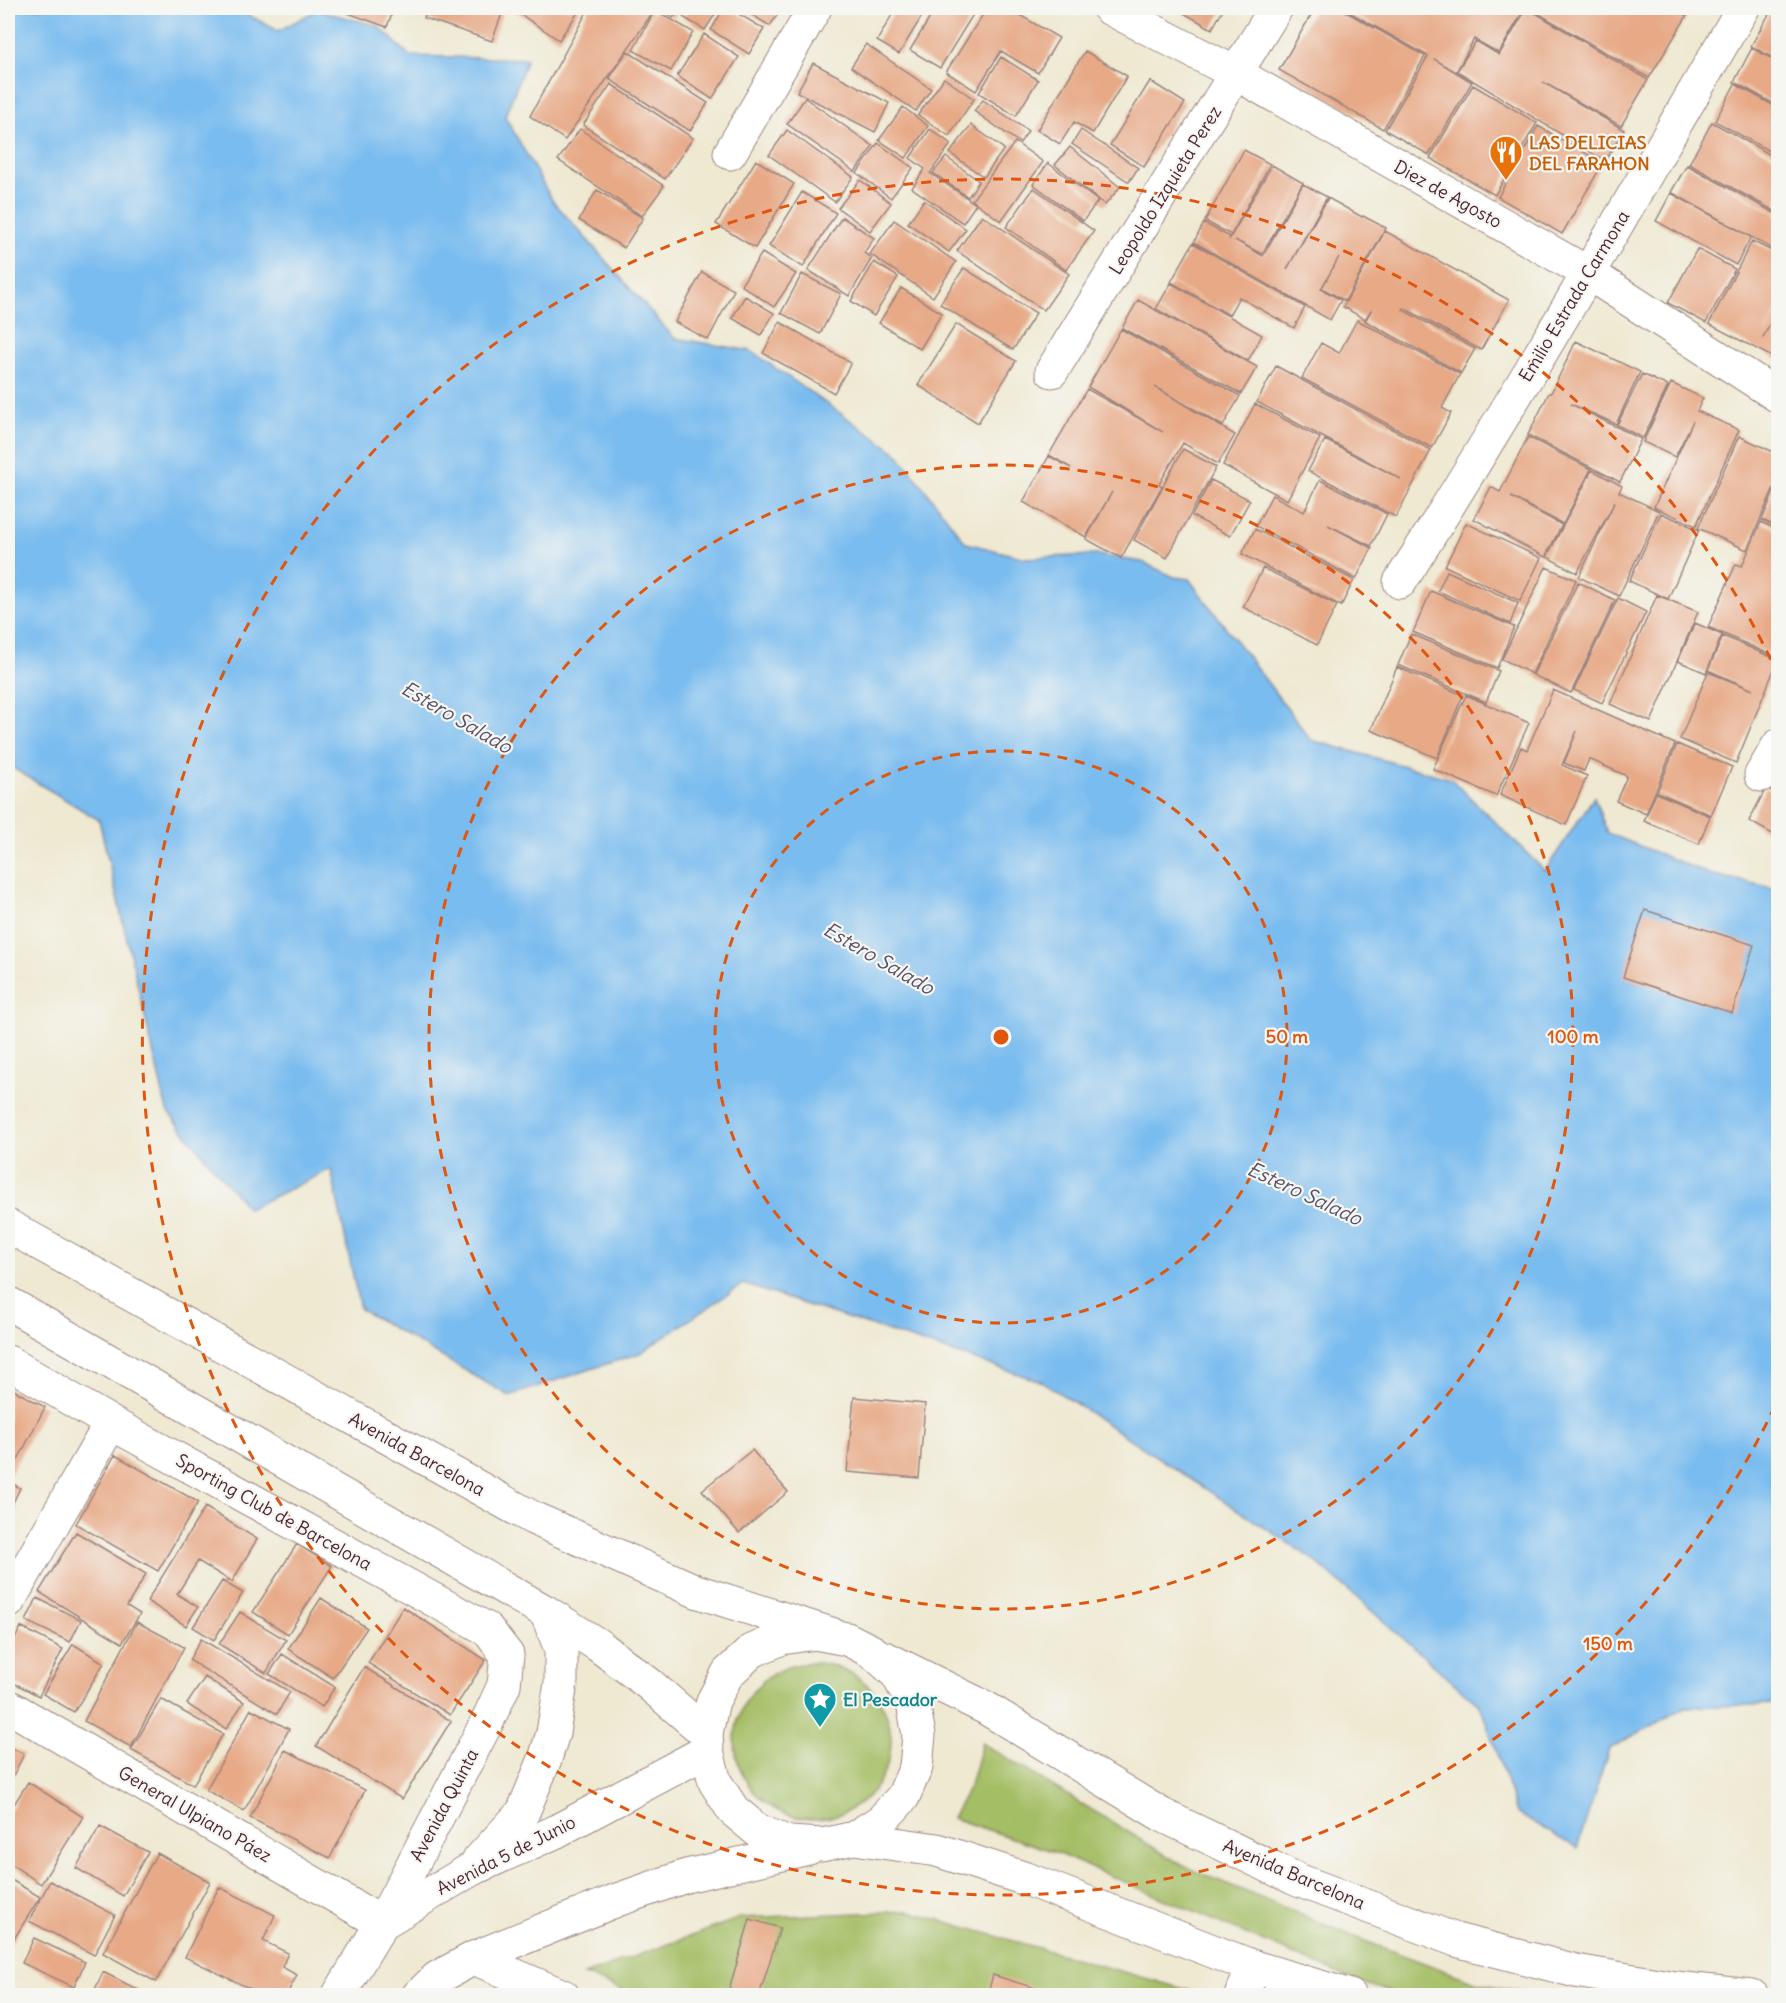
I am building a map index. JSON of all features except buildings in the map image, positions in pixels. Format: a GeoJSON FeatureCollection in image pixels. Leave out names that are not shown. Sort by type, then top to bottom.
{"type":"FeatureCollection","features":[{"type":"Feature","properties":{"kind":"main road"},"geometry":{"type":"LineString","coordinates":[[730,153],[815,8]]}},
{"type":"Feature","properties":{"kind":"main road","name":"Diez de Agosto"},"geometry":{"type":"LineString","coordinates":[[1109,8],[1237,74],[1588,273],[1779,396]]}},
{"type":"Feature","properties":{"kind":"main road","name":"Leopoldo Izquieta Perez"},"geometry":{"type":"LineString","coordinates":[[1052,371],[1276,8]]}},
{"type":"Feature","properties":{"kind":"main road","name":"Emilio Estrada Carmona"},"geometry":{"type":"LineString","coordinates":[[1400,582],[1588,273],[1743,8]]}},
{"type":"Feature","properties":{"kind":"main road"},"geometry":{"type":"LineString","coordinates":[[1761,776],[1779,746]]}},
{"type":"Feature","properties":{"kind":"main road","name":"Avenida Barcelona"},"geometry":{"type":"LineString","coordinates":[[8,1226],[533,1518],[696,1591],[860,1645],[986,1708],[1162,1815],[1298,1880],[1456,1940],[1576,1971],[1676,1988],[1752,1995]]}},
{"type":"Feature","properties":{"kind":"main road"},"geometry":{"type":"LineString","coordinates":[[8,1304],[546,1611],[607,1652],[649,1684],[706,1742]]}},
{"type":"Feature","properties":{"kind":"main road","name":"Sporting Club de Barcelona"},"geometry":{"type":"LineString","coordinates":[[8,1362],[111,1423],[487,1629],[507,1655],[504,1685]]}},
{"type":"Feature","properties":{"kind":"main road"},"geometry":{"type":"LineString","coordinates":[[8,1602],[111,1423]]}},
{"type":"Feature","properties":{"kind":"main road"},"geometry":{"type":"LineString","coordinates":[[470,1870],[523,1812],[553,1733],[561,1683],[561,1649],[546,1611]]}},
{"type":"Feature","properties":{"kind":"main road"},"geometry":{"type":"LineString","coordinates":[[418,1995],[437,1978],[474,1958],[617,1900],[686,1876],[854,1838],[881,1821],[903,1797],[916,1767],[919,1735],[913,1703],[897,1674],[860,1645],[815,1633],[782,1638],[752,1651],[728,1673],[713,1701],[706,1742],[715,1782],[733,1810],[758,1831],[789,1843],[822,1845]]}},
{"type":"Feature","properties":{"kind":"main road","name":"Avenida Quinta"},"geometry":{"type":"LineString","coordinates":[[382,1923],[504,1685]]}},
{"type":"Feature","properties":{"kind":"main road","name":"General Ulpiano Páez"},"geometry":{"type":"LineString","coordinates":[[8,1706],[382,1923]]}},
{"type":"Feature","properties":{"kind":"main road","name":"Avenida 5 de Junio"},"geometry":{"type":"LineString","coordinates":[[338,1995],[382,1923],[470,1870],[555,1832],[706,1742]]}},
{"type":"Feature","properties":{"kind":"main road"},"geometry":{"type":"LineString","coordinates":[[854,1838],[937,1850],[1029,1880],[1247,1981],[1350,1995]]}},
{"type":"Feature","properties":{"kind":"main road"},"geometry":{"type":"LineString","coordinates":[[474,1958],[563,1995]]}},
{"type":"Feature","properties":{"kind":"green space"},"geometry":{"type":"Polygon","coordinates":[[[813,1663],[828,1664],[843,1669],[868,1686],[885,1711],[890,1726],[890,1756],[885,1771],[868,1796],[843,1813],[828,1818],[813,1819],[798,1818],[783,1813],[758,1796],[741,1771],[736,1756],[735,1741],[736,1726],[741,1711],[758,1686],[783,1669],[798,1664],[813,1663]]]}},
{"type":"Feature","properties":{"kind":"green space"},"geometry":{"type":"Polygon","coordinates":[[[982,1743],[1184,1866],[1357,1938],[1478,1983],[1539,1995],[1400,1995],[1358,1982],[1052,1851],[952,1818],[970,1785],[982,1743]]]}},
{"type":"Feature","properties":{"kind":"green space"},"geometry":{"type":"Polygon","coordinates":[[[908,1911],[1205,1995],[637,1996],[584,1975],[740,1918],[908,1911]]]}},
{"type":"Feature","properties":{"kind":"water","name":"Estero Salado"},"geometry":{"type":"Polygon","coordinates":[[[8,8],[236,8],[278,31],[317,10],[378,26],[410,56],[527,59],[505,116],[552,200],[674,338],[751,351],[897,453],[966,543],[1025,558],[1097,555],[1142,562],[1174,577],[1189,579],[1311,740],[1451,779],[1545,871],[1594,797],[1607,833],[1709,874],[1778,889],[1778,1704],[1685,1707],[1609,1749],[1577,1848],[1517,1813],[1481,1707],[1314,1560],[1043,1382],[743,1284],[640,1353],[509,1396],[360,1309],[331,1169],[248,1209],[167,1111],[99,820],[8,765],[8,8]]]}},
{"type":"Feature","properties":{"kind":"place","name":"LAS DELICIAS DEL FARAHON"},"geometry":{"type":"Point","coordinates":[1506,181]}},
{"type":"Feature","properties":{"kind":"place","name":"El Pescador"},"geometry":{"type":"Point","coordinates":[820,1728]}}]}
